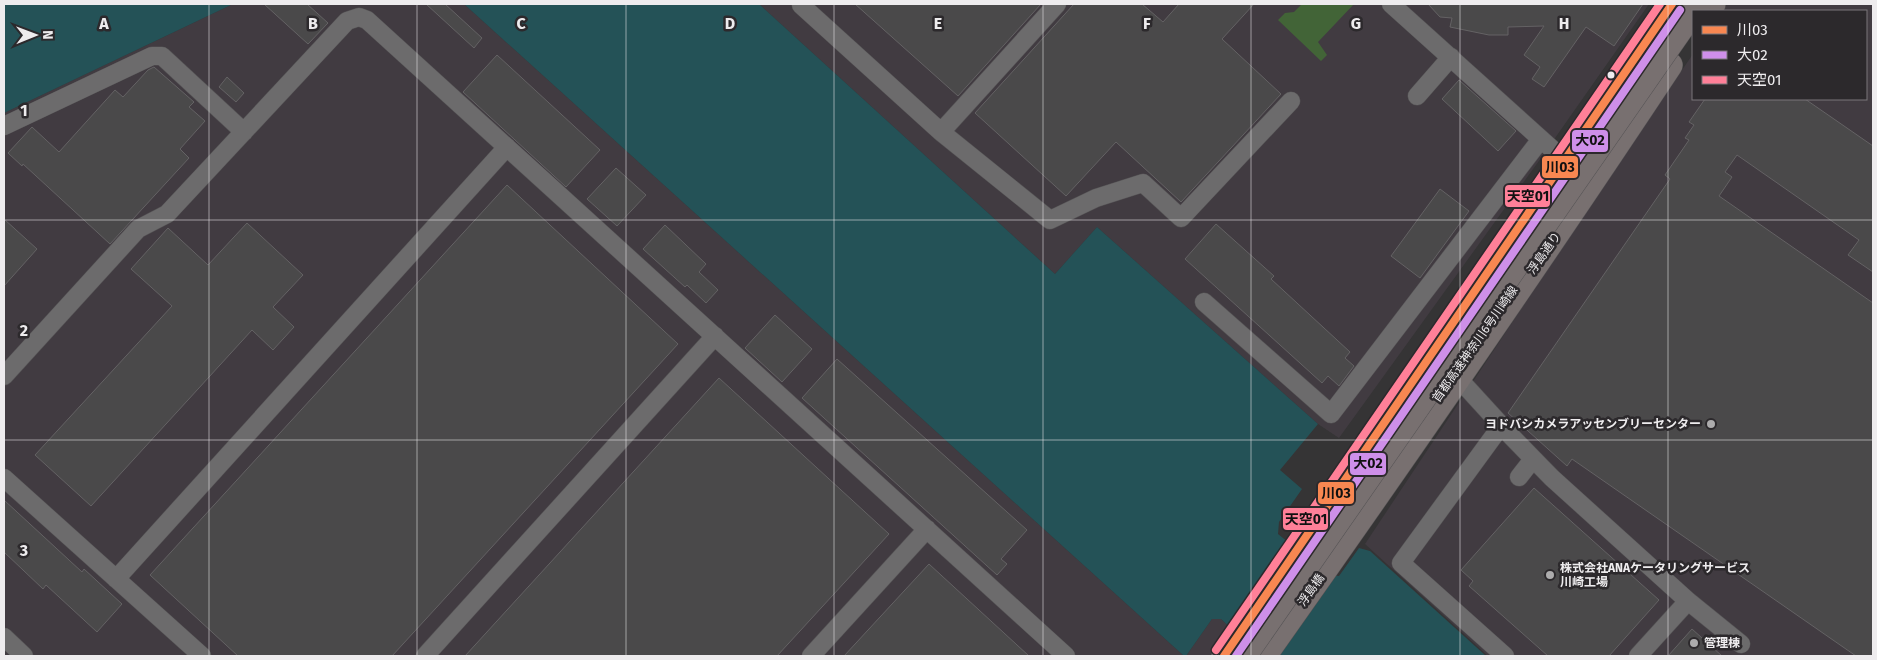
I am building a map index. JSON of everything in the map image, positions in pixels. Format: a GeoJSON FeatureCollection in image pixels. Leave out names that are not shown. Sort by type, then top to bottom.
{"type":"FeatureCollection","features":[{"type":"Feature","properties":{"kind":"highway"},"geometry":{"type":"LineString","coordinates":[[1224,656],[1672,4]]}},
{"type":"Feature","properties":{"kind":"highway"},"geometry":{"type":"LineString","coordinates":[[1471,331],[1637,66],[1679,4]]}},
{"type":"Feature","properties":{"kind":"highway","name":"首都高速神奈川6号川崎線"},"geometry":{"type":"LineString","coordinates":[[1244,656],[1692,13]]}},
{"type":"Feature","properties":{"kind":"highway","name":"首都高速神奈川6号川崎線"},"geometry":{"type":"LineString","coordinates":[[1257,656],[1692,32]]}},
{"type":"Feature","properties":{"kind":"highway","name":"浮島通り"},"geometry":{"type":"LineString","coordinates":[[1358,523],[1591,184],[1692,32]]}},
{"type":"Feature","properties":{"kind":"highway","name":"浮島橋"},"geometry":{"type":"LineString","coordinates":[[1264,656],[1358,523]]}},
{"type":"Feature","properties":{"kind":"lane"},"geometry":{"type":"LineString","coordinates":[[941,132],[1057,4]]}},
{"type":"Feature","properties":{"kind":"lane"},"geometry":{"type":"LineString","coordinates":[[1391,4],[1591,184]]}},
{"type":"Feature","properties":{"kind":"lane"},"geometry":{"type":"LineString","coordinates":[[801,5],[941,132],[1050,220],[1096,198],[1143,183],[1181,218],[1291,101]]}},
{"type":"Feature","properties":{"kind":"lane"},"geometry":{"type":"LineString","coordinates":[[4,376],[138,229],[167,214],[348,21],[359,17],[368,20],[1066,656]]}},
{"type":"Feature","properties":{"kind":"lane"},"geometry":{"type":"LineString","coordinates":[[4,126],[152,56],[162,56],[244,132]]}},
{"type":"Feature","properties":{"kind":"lane"},"geometry":{"type":"LineString","coordinates":[[1417,96],[1451,58]]}},
{"type":"Feature","properties":{"kind":"lane"},"geometry":{"type":"LineString","coordinates":[[1204,302],[1331,414],[1541,139]]}},
{"type":"Feature","properties":{"kind":"lane"},"geometry":{"type":"LineString","coordinates":[[116,579],[507,147]]}},
{"type":"Feature","properties":{"kind":"lane"},"geometry":{"type":"LineString","coordinates":[[425,656],[715,336]]}},
{"type":"Feature","properties":{"kind":"lane"},"geometry":{"type":"LineString","coordinates":[[1428,358],[1458,378],[1533,459],[1688,601],[1741,644]]}},
{"type":"Feature","properties":{"kind":"lane"},"geometry":{"type":"LineString","coordinates":[[1501,426],[1401,563],[1505,656]]}},
{"type":"Feature","properties":{"kind":"lane"},"geometry":{"type":"LineString","coordinates":[[1519,477],[1533,459]]}},
{"type":"Feature","properties":{"kind":"lane"},"geometry":{"type":"LineString","coordinates":[[4,478],[202,656]]}},
{"type":"Feature","properties":{"kind":"lane"},"geometry":{"type":"LineString","coordinates":[[811,656],[927,529]]}},
{"type":"Feature","properties":{"kind":"lane"},"geometry":{"type":"LineString","coordinates":[[1638,656],[1688,601]]}},
{"type":"Feature","properties":{"kind":"lane"},"geometry":{"type":"LineString","coordinates":[[4,637],[24,656]]}},
{"type":"Feature","properties":{"kind":"shaded area"},"geometry":{"type":"Polygon","coordinates":[[[233,4],[464,4],[1184,656],[4,656],[4,113],[233,4]]]}},
{"type":"Feature","properties":{"kind":"shaded area"},"geometry":{"type":"Polygon","coordinates":[[[759,4],[1649,4],[1541,158],[1339,438],[1318,424],[1097,227],[1055,274],[759,4]]]}},
{"type":"Feature","properties":{"kind":"shaded area"},"geometry":{"type":"Polygon","coordinates":[[[1727,4],[1873,4],[1873,656],[1488,656],[1365,544],[1607,180],[1692,55],[1692,100],[1867,100],[1867,10],[1723,10],[1727,4]]]}},
{"type":"Feature","properties":{"kind":"shaded area"},"geometry":{"type":"Polygon","coordinates":[[[1212,619],[1221,619],[1260,656],[1186,656],[1212,619]]]}},
{"type":"Feature","properties":{"kind":"green space"},"geometry":{"type":"Polygon","coordinates":[[[1302,4],[1354,4],[1318,42],[1327,55],[1321,61],[1278,20],[1285,13],[1294,12],[1302,4]]]}},
{"type":"Feature","properties":{"kind":"water"},"geometry":{"type":"Polygon","coordinates":[[[4,4],[233,4],[4,113],[4,4]]]}},
{"type":"Feature","properties":{"kind":"water"},"geometry":{"type":"Polygon","coordinates":[[[464,4],[759,4],[1055,274],[1097,227],[1318,424],[1280,470],[1302,489],[1279,522],[1278,534],[1329,575],[1339,576],[1359,548],[1370,551],[1486,656],[1260,656],[1221,619],[1212,619],[1186,656],[1184,656],[464,4]]]}},
{"type":"Feature","properties":{"kind":"building"},"geometry":{"type":"Polygon","coordinates":[[[264,4],[307,4],[328,23],[308,44],[264,4]]]}},
{"type":"Feature","properties":{"kind":"building"},"geometry":{"type":"Polygon","coordinates":[[[426,4],[445,4],[482,38],[474,48],[426,4]]]}},
{"type":"Feature","properties":{"kind":"building"},"geometry":{"type":"Polygon","coordinates":[[[855,4],[1041,4],[958,96],[855,4]]]}},
{"type":"Feature","properties":{"kind":"building"},"geometry":{"type":"Polygon","coordinates":[[[1074,4],[1142,4],[1163,22],[1179,4],[1254,4],[1222,39],[1281,94],[1181,202],[1116,142],[1066,196],[975,113],[1074,4]]]}},
{"type":"Feature","properties":{"kind":"building"},"geometry":{"type":"Polygon","coordinates":[[[1428,4],[1643,4],[1614,46],[1586,27],[1544,87],[1532,79],[1540,67],[1524,55],[1544,26],[1508,27],[1508,35],[1489,35],[1450,27],[1452,18],[1440,17],[1428,4]]]}},
{"type":"Feature","properties":{"kind":"building"},"geometry":{"type":"Polygon","coordinates":[[[497,55],[600,150],[566,187],[463,92],[497,55]]]}},
{"type":"Feature","properties":{"kind":"building"},"geometry":{"type":"Polygon","coordinates":[[[154,67],[194,102],[189,107],[205,121],[180,149],[189,158],[110,244],[23,164],[22,166],[8,153],[32,127],[59,152],[115,90],[123,97],[148,70],[154,67]]]}},
{"type":"Feature","properties":{"kind":"building"},"geometry":{"type":"Polygon","coordinates":[[[227,77],[244,93],[236,102],[219,87],[227,77]]]}},
{"type":"Feature","properties":{"kind":"building"},"geometry":{"type":"Polygon","coordinates":[[[1459,80],[1516,131],[1498,151],[1442,99],[1459,80]]]}},
{"type":"Feature","properties":{"kind":"building","name":"ヨドバシカメラアッセンブリーセンター"},"geometry":{"type":"Polygon","coordinates":[[[1704,100],[1806,100],[1873,146],[1873,272],[1848,255],[1859,240],[1737,155],[1725,172],[1732,177],[1719,196],[1873,303],[1873,656],[1856,656],[1572,459],[1567,466],[1508,413],[1670,179],[1665,175],[1689,140],[1685,138],[1694,125],[1689,122],[1704,100]]]}},
{"type":"Feature","properties":{"kind":"building"},"geometry":{"type":"Polygon","coordinates":[[[616,168],[646,195],[617,226],[587,199],[616,168]]]}},
{"type":"Feature","properties":{"kind":"building"},"geometry":{"type":"Polygon","coordinates":[[[507,185],[678,344],[392,656],[238,656],[150,575],[507,185]]]}},
{"type":"Feature","properties":{"kind":"building"},"geometry":{"type":"Polygon","coordinates":[[[1440,189],[1469,211],[1420,278],[1391,256],[1440,189]]]}},
{"type":"Feature","properties":{"kind":"building"},"geometry":{"type":"Polygon","coordinates":[[[4,219],[37,249],[4,286],[4,219]]]}},
{"type":"Feature","properties":{"kind":"building"},"geometry":{"type":"Polygon","coordinates":[[[247,223],[303,275],[273,307],[294,327],[273,350],[252,330],[91,506],[35,455],[172,306],[131,269],[168,228],[208,265],[247,223]]]}},
{"type":"Feature","properties":{"kind":"building"},"geometry":{"type":"Polygon","coordinates":[[[1216,224],[1274,276],[1271,279],[1350,352],[1345,358],[1354,366],[1339,386],[1328,376],[1322,383],[1185,259],[1216,224]]]}},
{"type":"Feature","properties":{"kind":"building"},"geometry":{"type":"Polygon","coordinates":[[[665,225],[706,264],[699,272],[718,290],[706,303],[687,285],[685,287],[643,249],[665,225]]]}},
{"type":"Feature","properties":{"kind":"building"},"geometry":{"type":"Polygon","coordinates":[[[775,315],[812,349],[782,382],[745,348],[775,315]]]}},
{"type":"Feature","properties":{"kind":"building"},"geometry":{"type":"Polygon","coordinates":[[[837,359],[1027,530],[1001,559],[1007,564],[997,575],[802,398],[837,359]]]}},
{"type":"Feature","properties":{"kind":"building"},"geometry":{"type":"Polygon","coordinates":[[[719,378],[889,534],[777,656],[465,656],[719,378]]]}},
{"type":"Feature","properties":{"kind":"building","name":"株式会社ANAケータリングサービス 川崎工場"},"geometry":{"type":"Polygon","coordinates":[[[1534,488],[1659,600],[1609,656],[1548,656],[1469,586],[1473,581],[1461,570],[1534,488]]]}},
{"type":"Feature","properties":{"kind":"building"},"geometry":{"type":"Polygon","coordinates":[[[4,500],[82,572],[84,569],[122,604],[97,632],[46,585],[43,589],[4,552],[4,500]]]}},
{"type":"Feature","properties":{"kind":"building"},"geometry":{"type":"Polygon","coordinates":[[[929,564],[1029,656],[844,656],[929,564]]]}},
{"type":"Feature","properties":{"kind":"building","name":"管理棟"},"geometry":{"type":"Polygon","coordinates":[[[1692,629],[1722,656],[1668,656],[1692,629]]]}},
{"type":"Feature","properties":{"kind":"transit line","name":"天空01"},"geometry":{"type":"LineString","coordinates":[[1216,650],[1660,4]]}},
{"type":"Feature","properties":{"kind":"transit line","name":"川03"},"geometry":{"type":"LineString","coordinates":[[1224,656],[1672,4]]}},
{"type":"Feature","properties":{"kind":"transit line","name":"大02"},"geometry":{"type":"LineString","coordinates":[[1236,656],[1680,10]]}},
{"type":"Feature","properties":{"kind":"place","name":"ヨドバシカメラアッセンブリーセンター"},"geometry":{"type":"Point","coordinates":[1711,424]}},
{"type":"Feature","properties":{"kind":"place","name":"株式会社ANAケータリングサービス 川崎工場"},"geometry":{"type":"Point","coordinates":[1550,575]}},
{"type":"Feature","properties":{"kind":"place","name":"管理棟"},"geometry":{"type":"Point","coordinates":[1694,643]}}]}
